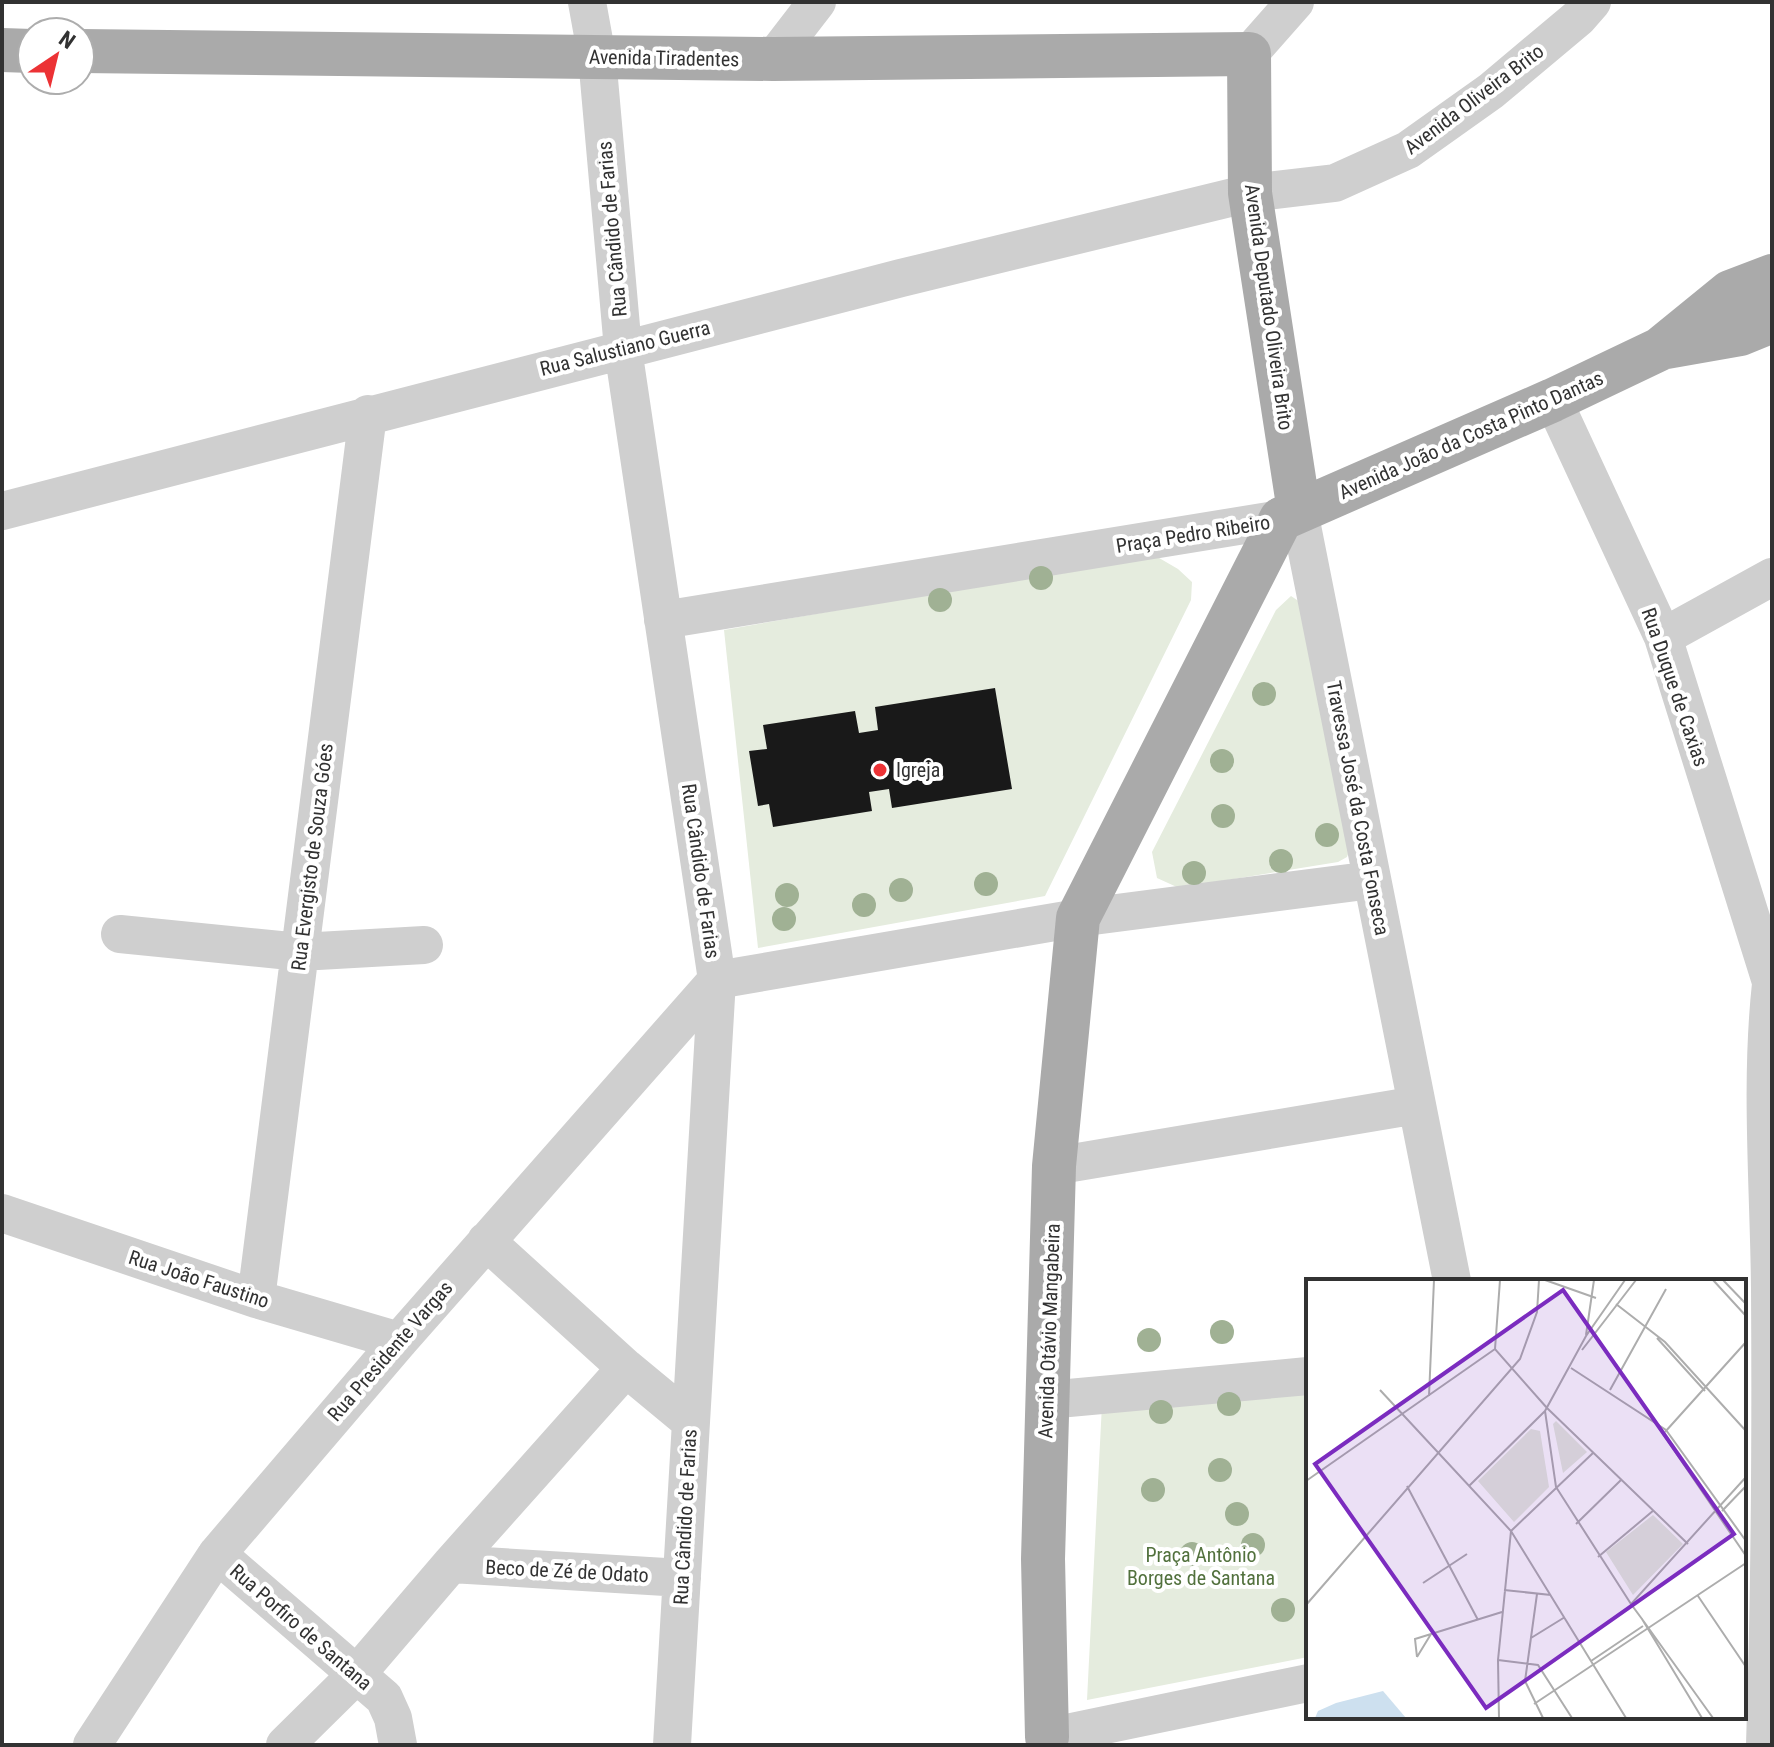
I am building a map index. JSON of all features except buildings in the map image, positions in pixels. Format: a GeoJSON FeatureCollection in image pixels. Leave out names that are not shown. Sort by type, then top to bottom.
{"type":"FeatureCollection","features":[{"type":"Feature","properties":{"kind":"main road","name":"Avenida Tiradentes"},"geometry":{"type":"LineString","coordinates":[[96,51],[773,59],[1249,54]]}},
{"type":"Feature","properties":{"kind":"main road","name":"Avenida Deputado Oliveira Brito"},"geometry":{"type":"LineString","coordinates":[[1249,54],[1250,193],[1272,323],[1290,515]]}},
{"type":"Feature","properties":{"kind":"main road","name":"Avenida João da Costa Pinto Dantas"},"geometry":{"type":"LineString","coordinates":[[1290,515],[1553,400],[1660,349],[1730,292],[1772,276]]}},
{"type":"Feature","properties":{"kind":"main road","name":"Avenida João da Costa Pinto Dantas"},"geometry":{"type":"LineString","coordinates":[[1660,349],[1740,334],[1772,321]]}},
{"type":"Feature","properties":{"kind":"main road","name":"Praça Pedro Ribeiro"},"geometry":{"type":"LineString","coordinates":[[1078,918],[1290,515]]}},
{"type":"Feature","properties":{"kind":"main road","name":"Avenida Otávio Mangabeira"},"geometry":{"type":"LineString","coordinates":[[1047,1741],[1043,1559],[1054,1166],[1078,918]]}},
{"type":"Feature","properties":{"kind":"street","name":"Rua Cândido de Farias"},"geometry":{"type":"LineString","coordinates":[[587,2],[597,57],[623,349],[717,980],[672,1745]]}},
{"type":"Feature","properties":{"kind":"street"},"geometry":{"type":"LineString","coordinates":[[773,59],[817,2]]}},
{"type":"Feature","properties":{"kind":"street"},"geometry":{"type":"LineString","coordinates":[[1249,54],[1295,2]]}},
{"type":"Feature","properties":{"kind":"street","name":"Avenida Oliveira Brito"},"geometry":{"type":"LineString","coordinates":[[1250,193],[1335,183],[1408,150],[1491,91],[1578,18],[1592,2]]}},
{"type":"Feature","properties":{"kind":"street","name":"Rua Salustiano Guerra"},"geometry":{"type":"LineString","coordinates":[[2,511],[623,349],[1250,193]]}},
{"type":"Feature","properties":{"kind":"street"},"geometry":{"type":"LineString","coordinates":[[1730,292],[1772,250]]}},
{"type":"Feature","properties":{"kind":"street","name":"Rua Duque de Caxias"},"geometry":{"type":"LineString","coordinates":[[1553,400],[1663,637],[1772,985],[1769,1030],[1770,1290],[1762,1588],[1765,1745]]}},
{"type":"Feature","properties":{"kind":"street","name":"Rua Evergisto de Souza Góes"},"geometry":{"type":"LineString","coordinates":[[256,1299],[368,414]]}},
{"type":"Feature","properties":{"kind":"street","name":"Praça Pedro Ribeiro"},"geometry":{"type":"LineString","coordinates":[[663,620],[1290,515]]}},
{"type":"Feature","properties":{"kind":"street","name":"Travessa José da Costa Fonseca"},"geometry":{"type":"LineString","coordinates":[[1290,515],[1372,880],[1417,1105]]}},
{"type":"Feature","properties":{"kind":"street"},"geometry":{"type":"LineString","coordinates":[[1663,637],[1772,577]]}},
{"type":"Feature","properties":{"kind":"street"},"geometry":{"type":"LineString","coordinates":[[717,980],[1078,918],[1372,880]]}},
{"type":"Feature","properties":{"kind":"street"},"geometry":{"type":"LineString","coordinates":[[120,934],[300,952],[424,945]]}},
{"type":"Feature","properties":{"kind":"street","name":"Rua Presidente Vargas"},"geometry":{"type":"LineString","coordinates":[[92,1745],[217,1554],[486,1241],[717,980]]}},
{"type":"Feature","properties":{"kind":"street"},"geometry":{"type":"LineString","coordinates":[[1054,1166],[1417,1105],[1452,1279]]}},
{"type":"Feature","properties":{"kind":"street","name":"Rua João Faustino"},"geometry":{"type":"LineString","coordinates":[[2,1213],[256,1299],[399,1341]]}},
{"type":"Feature","properties":{"kind":"street"},"geometry":{"type":"LineString","coordinates":[[486,1241],[626,1368],[690,1421]]}},
{"type":"Feature","properties":{"kind":"street"},"geometry":{"type":"LineString","coordinates":[[285,1745],[356,1675],[626,1368]]}},
{"type":"Feature","properties":{"kind":"street"},"geometry":{"type":"LineString","coordinates":[[1047,1400],[1306,1376]]}},
{"type":"Feature","properties":{"kind":"street","name":"Rua Porfiro de Santana"},"geometry":{"type":"LineString","coordinates":[[217,1554],[384,1698],[393,1718],[398,1745]]}},
{"type":"Feature","properties":{"kind":"street","name":"Beco de Zé de Odato"},"geometry":{"type":"LineString","coordinates":[[451,1564],[682,1578]]}},
{"type":"Feature","properties":{"kind":"street"},"geometry":{"type":"LineString","coordinates":[[1047,1741],[1306,1683]]}},
{"type":"Feature","properties":{"kind":"green space"},"geometry":{"type":"Polygon","coordinates":[[[1154,555],[1178,569],[1192,582],[1191,600],[1045,896],[758,948],[724,630],[1154,555]]]}},
{"type":"Feature","properties":{"kind":"green space"},"geometry":{"type":"Polygon","coordinates":[[[1291,596],[1300,602],[1353,839],[1347,857],[1338,862],[1179,888],[1157,878],[1152,852],[1276,610],[1291,596]]]}},
{"type":"Feature","properties":{"kind":"green space","name":"Praça Antônio Borges de Santana"},"geometry":{"type":"Polygon","coordinates":[[[1306,1392],[1306,1657],[1087,1700],[1102,1404],[1306,1392]]]}},
{"type":"Feature","properties":{"kind":"place","name":"Igreja"},"geometry":{"type":"Point","coordinates":[880,770]}}]}
